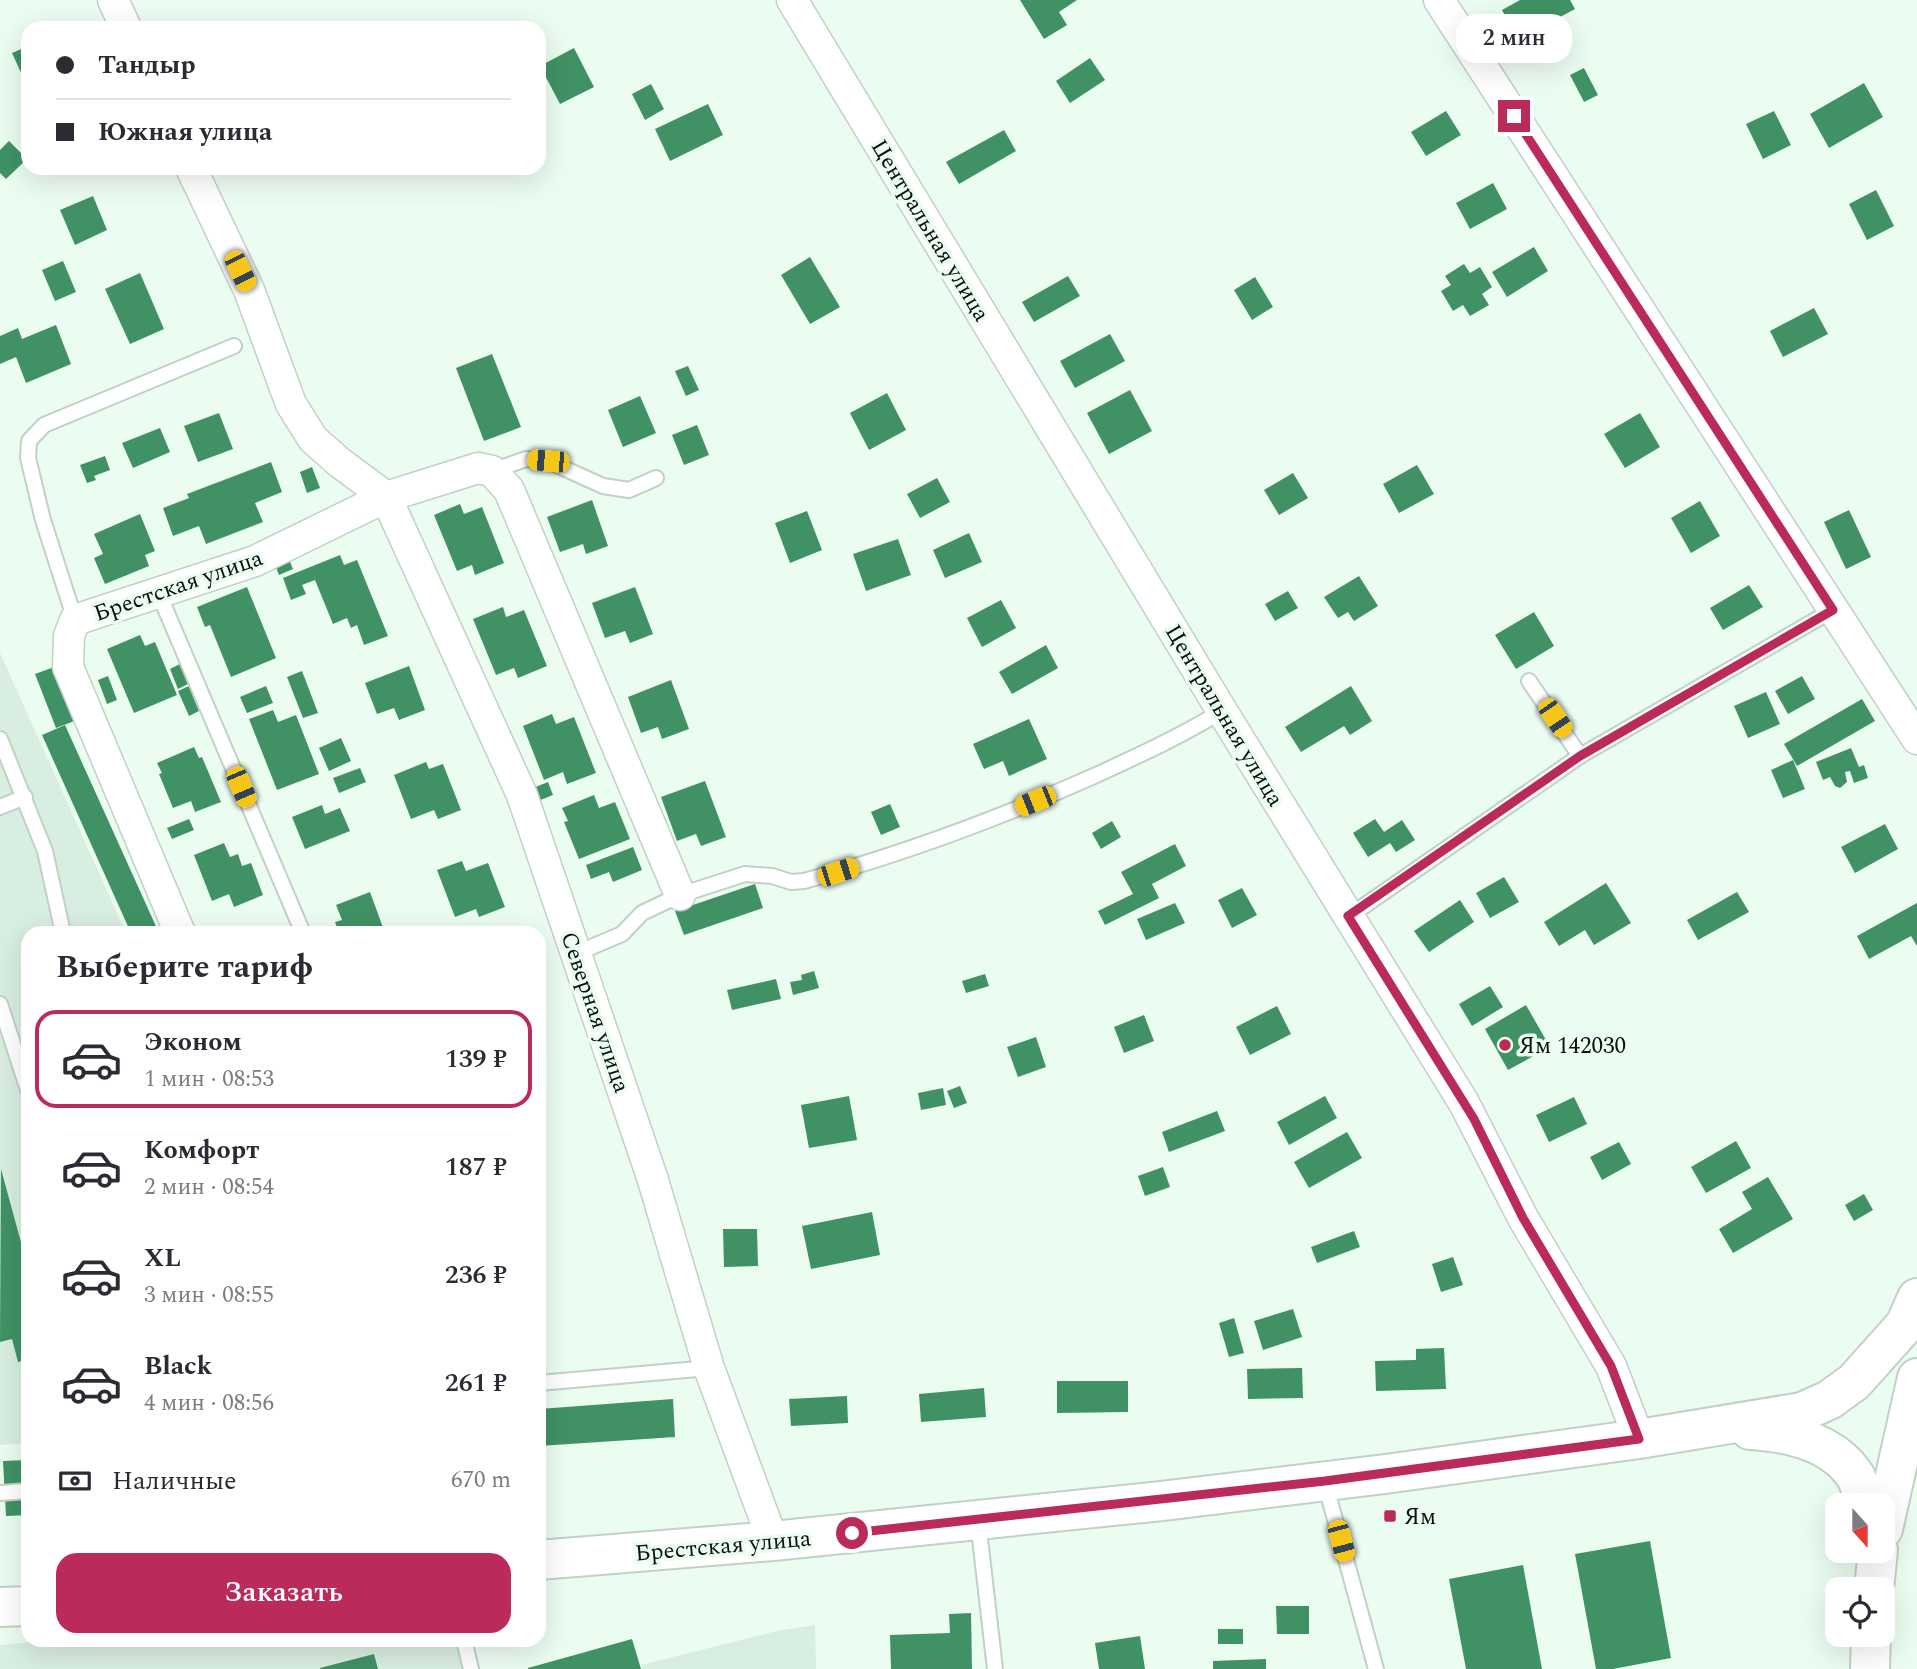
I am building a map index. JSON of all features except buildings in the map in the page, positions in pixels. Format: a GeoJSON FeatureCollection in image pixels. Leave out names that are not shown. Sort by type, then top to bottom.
{"type":"FeatureCollection","features":[{"type":"Feature","properties":{"kind":"main road","name":"Брестская улица"},"geometry":{"type":"LineString","coordinates":[[546,1559],[772,1541],[1325,1481],[1639,1439],[1802,1412],[1829,1400],[1854,1382],[1905,1325],[1917,1298]]}},
{"type":"Feature","properties":{"kind":"main road"},"geometry":{"type":"LineString","coordinates":[[1891,1493],[1917,1378]]}},
{"type":"Feature","properties":{"kind":"main road","name":"Брестская улица"},"geometry":{"type":"LineString","coordinates":[[1699,1430],[1754,1430],[1792,1434],[1831,1452],[1855,1475],[1861,1493]]}},
{"type":"Feature","properties":{"kind":"main road"},"geometry":{"type":"LineString","coordinates":[[0,1607],[21,1606]]}},
{"type":"Feature","properties":{"kind":"main road"},"geometry":{"type":"LineString","coordinates":[[1870,1669],[1871,1647]]}},
{"type":"Feature","properties":{"kind":"street"},"geometry":{"type":"LineString","coordinates":[[113,0],[123,21]]}},
{"type":"Feature","properties":{"kind":"street","name":"Центральная улица"},"geometry":{"type":"LineString","coordinates":[[792,0],[1222,711],[1474,1119],[1523,1218],[1611,1366],[1639,1439]]}},
{"type":"Feature","properties":{"kind":"street"},"geometry":{"type":"LineString","coordinates":[[1439,0],[1917,739]]}},
{"type":"Feature","properties":{"kind":"street"},"geometry":{"type":"LineString","coordinates":[[194,175],[249,290],[291,404],[313,439],[339,462],[391,495]]}},
{"type":"Feature","properties":{"kind":"street","name":"Брестская улица"},"geometry":{"type":"LineString","coordinates":[[177,926],[68,667],[68,636],[75,620],[255,561],[391,495],[478,468],[492,471]]}},
{"type":"Feature","properties":{"kind":"street"},"geometry":{"type":"LineString","coordinates":[[492,471],[509,490],[680,895]]}},
{"type":"Feature","properties":{"kind":"street","name":"Северная улица"},"geometry":{"type":"LineString","coordinates":[[391,495],[522,794],[652,1177],[709,1368],[772,1541]]}},
{"type":"Feature","properties":{"kind":"lane"},"geometry":{"type":"LineString","coordinates":[[75,620],[43,520],[28,458],[29,441],[44,425],[234,346]]}},
{"type":"Feature","properties":{"kind":"lane"},"geometry":{"type":"LineString","coordinates":[[492,471],[526,459],[548,461],[603,486],[629,490],[656,478]]}},
{"type":"Feature","properties":{"kind":"lane"},"geometry":{"type":"LineString","coordinates":[[159,594],[300,926]]}},
{"type":"Feature","properties":{"kind":"lane"},"geometry":{"type":"LineString","coordinates":[[1348,916],[1580,756],[1833,610]]}},
{"type":"Feature","properties":{"kind":"lane"},"geometry":{"type":"LineString","coordinates":[[1529,681],[1580,756]]}},
{"type":"Feature","properties":{"kind":"lane"},"geometry":{"type":"LineString","coordinates":[[577,953],[622,934],[642,913],[680,895],[745,873],[772,876],[791,882],[804,881],[944,837],[1058,792],[1181,736],[1222,711]]}},
{"type":"Feature","properties":{"kind":"lane"},"geometry":{"type":"LineString","coordinates":[[0,738],[45,851],[61,926]]}},
{"type":"Feature","properties":{"kind":"lane"},"geometry":{"type":"LineString","coordinates":[[0,807],[25,797]]}},
{"type":"Feature","properties":{"kind":"lane"},"geometry":{"type":"LineString","coordinates":[[0,1004],[21,1068]]}},
{"type":"Feature","properties":{"kind":"lane"},"geometry":{"type":"LineString","coordinates":[[546,1382],[709,1368]]}},
{"type":"Feature","properties":{"kind":"lane"},"geometry":{"type":"LineString","coordinates":[[1325,1481],[1376,1669]]}},
{"type":"Feature","properties":{"kind":"lane"},"geometry":{"type":"LineString","coordinates":[[0,1493],[21,1492]]}},
{"type":"Feature","properties":{"kind":"lane"},"geometry":{"type":"LineString","coordinates":[[978,1520],[995,1669]]}},
{"type":"Feature","properties":{"kind":"lane"},"geometry":{"type":"LineString","coordinates":[[466,1647],[471,1669]]}},
{"type":"Feature","properties":{"kind":"shaded area"},"geometry":{"type":"Polygon","coordinates":[[[0,653],[123,926],[21,926],[21,1444],[0,1445],[0,653]]]}},
{"type":"Feature","properties":{"kind":"shaded area"},"geometry":{"type":"Polygon","coordinates":[[[815,1625],[816,1669],[642,1669],[641,1665],[777,1631],[815,1625]]]}},
{"type":"Feature","properties":{"kind":"shaded area"},"geometry":{"type":"Polygon","coordinates":[[[0,1645],[475,1647],[480,1669],[0,1669],[0,1645]]]}},
{"type":"Feature","properties":{"kind":"place","name":"Ям 142030"},"geometry":{"type":"Point","coordinates":[1505,1045]}},
{"type":"Feature","properties":{"kind":"place","name":"Ям"},"geometry":{"type":"Point","coordinates":[1390,1516]}},
{"type":"Feature","properties":{"kind":"route"},"geometry":{"type":"LineString","coordinates":[[852,1533],[1325,1481],[1639,1439],[1611,1366],[1523,1218],[1474,1119],[1348,916],[1580,756],[1833,610],[1514,116]]}}]}
